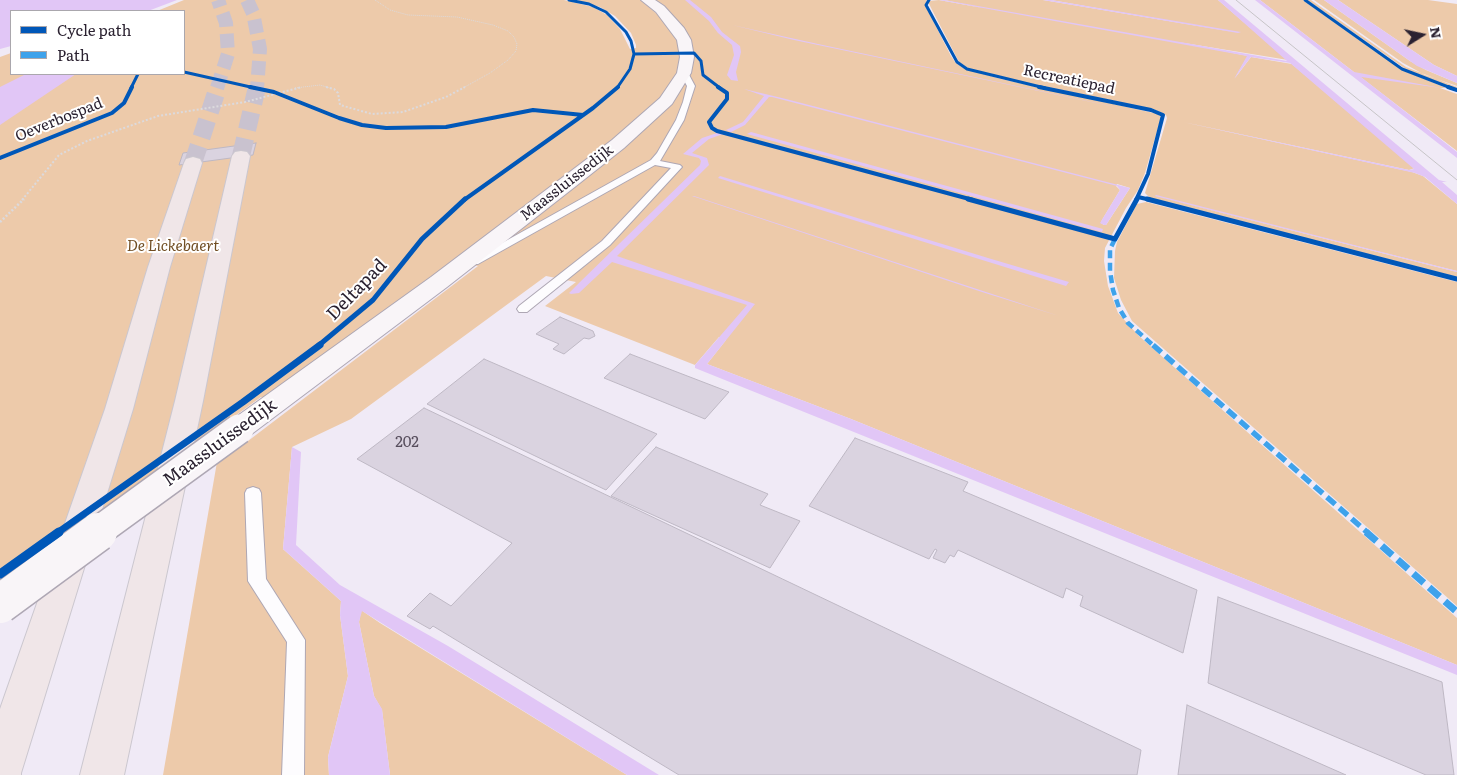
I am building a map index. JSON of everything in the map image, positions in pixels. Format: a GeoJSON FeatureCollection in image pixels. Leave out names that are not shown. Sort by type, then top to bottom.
{"type":"FeatureCollection","features":[{"type":"Feature","properties":{"kind":"highway"},"geometry":{"type":"LineString","coordinates":[[102,775],[189,401],[241,156]]}},
{"type":"Feature","properties":{"kind":"highway"},"geometry":{"type":"LineString","coordinates":[[0,773],[119,409],[159,267],[193,163]]}},
{"type":"Feature","properties":{"kind":"street","name":"Maassluissedijk"},"geometry":{"type":"LineString","coordinates":[[0,604],[439,282],[647,120],[666,101],[684,73],[687,57],[684,40],[679,31],[660,9],[647,0]]}},
{"type":"Feature","properties":{"kind":"lane","name":"Maassluissedijk"},"geometry":{"type":"LineString","coordinates":[[439,282],[654,162],[661,154],[680,120],[687,102],[691,86],[684,73]]}},
{"type":"Feature","properties":{"kind":"lane"},"geometry":{"type":"LineString","coordinates":[[523,309],[606,243],[677,167],[654,162]]}},
{"type":"Feature","properties":{"kind":"lane"},"geometry":{"type":"LineString","coordinates":[[253,494],[257,580],[296,640],[293,775]]}},
{"type":"Feature","properties":{"kind":"path"},"geometry":{"type":"LineString","coordinates":[[0,222],[26,198],[59,155],[87,141],[158,116],[245,102],[298,87],[327,86],[338,93],[340,105],[349,109],[372,114],[402,112],[426,106],[446,97],[490,73],[508,60],[516,51],[517,44],[514,37],[508,31],[493,25],[457,17],[408,14],[390,10],[375,0]]}},
{"type":"Feature","properties":{"kind":"path"},"geometry":{"type":"LineString","coordinates":[[259,89],[290,99]]}},
{"type":"Feature","properties":{"kind":"green space","name":"De Lickebaert"},"geometry":{"type":"Polygon","coordinates":[[[184,0],[564,0],[593,7],[607,15],[620,29],[630,49],[636,48],[631,33],[615,16],[600,7],[576,0],[641,0],[666,22],[653,0],[927,0],[925,5],[951,56],[963,68],[1001,79],[1158,114],[1161,117],[1145,173],[1138,190],[1126,208],[1105,248],[1104,261],[1108,286],[1118,313],[1139,336],[1457,618],[1457,665],[851,419],[707,364],[726,340],[719,337],[695,365],[545,306],[576,282],[546,276],[351,419],[292,447],[283,549],[341,601],[340,615],[348,676],[328,757],[329,775],[163,775],[217,462],[248,441],[478,266],[453,262],[265,398],[261,397],[0,587],[0,57],[10,53],[10,75],[185,75],[185,10],[159,10],[184,0]],[[1117,184],[1116,186],[1120,190],[1101,223],[1106,225],[1130,188],[1117,184]]]}},
{"type":"Feature","properties":{"kind":"green space"},"geometry":{"type":"Polygon","coordinates":[[[939,0],[983,8],[944,0],[1043,0],[1240,33],[1051,0],[1218,0],[1288,60],[1178,42],[1248,56],[1235,78],[1251,57],[1292,64],[1415,168],[1409,170],[1183,122],[1423,176],[1457,204],[1457,271],[1155,196],[1457,272],[1457,277],[1150,198],[1145,193],[1167,118],[1166,115],[1153,109],[1003,78],[968,68],[959,62],[929,4],[929,1],[939,0]]]}},
{"type":"Feature","properties":{"kind":"green space"},"geometry":{"type":"Polygon","coordinates":[[[1260,0],[1303,0],[1400,69],[1457,94],[1457,151],[1260,0]]]}},
{"type":"Feature","properties":{"kind":"green space"},"geometry":{"type":"Polygon","coordinates":[[[1307,0],[1311,0],[1406,67],[1457,87],[1457,89],[1407,70],[1307,0]]]}},
{"type":"Feature","properties":{"kind":"green space"},"geometry":{"type":"Polygon","coordinates":[[[1314,0],[1324,0],[1410,61],[1457,83],[1457,86],[1425,75],[1403,63],[1314,0]]]}},
{"type":"Feature","properties":{"kind":"green space"},"geometry":{"type":"Polygon","coordinates":[[[1338,0],[1428,0],[1457,4],[1457,76],[1434,65],[1338,0]]]}},
{"type":"Feature","properties":{"kind":"green space"},"geometry":{"type":"Polygon","coordinates":[[[1146,202],[1457,282],[1457,606],[1132,321],[1121,300],[1114,278],[1115,251],[1117,242],[1137,204],[1146,202]]]}},
{"type":"Feature","properties":{"kind":"green space"},"geometry":{"type":"Polygon","coordinates":[[[361,610],[627,775],[390,775],[382,710],[374,696],[359,622],[361,610]]]}},
{"type":"Feature","properties":{"kind":"shaded area"},"geometry":{"type":"Polygon","coordinates":[[[0,0],[177,0],[151,10],[10,10],[10,46],[0,49],[0,0]]]}},
{"type":"Feature","properties":{"kind":"shaded area"},"geometry":{"type":"Polygon","coordinates":[[[685,0],[690,0],[711,17],[722,32],[740,46],[741,52],[736,72],[738,81],[731,80],[727,75],[734,55],[732,45],[685,0]]]}},
{"type":"Feature","properties":{"kind":"shaded area"},"geometry":{"type":"Polygon","coordinates":[[[939,0],[1287,61],[1218,0],[1224,0],[1439,180],[1447,182],[1442,182],[1457,195],[1457,204],[1425,177],[1415,173],[1183,122],[1409,170],[1414,169],[1290,63],[1251,57],[1234,79],[1247,56],[939,0]]]}},
{"type":"Feature","properties":{"kind":"shaded area"},"geometry":{"type":"Polygon","coordinates":[[[1043,0],[1051,0],[1241,32],[1238,33],[1043,0]]]}},
{"type":"Feature","properties":{"kind":"shaded area"},"geometry":{"type":"Polygon","coordinates":[[[1255,0],[1260,0],[1354,72],[1441,88],[1361,77],[1457,152],[1457,158],[1255,0]]]}},
{"type":"Feature","properties":{"kind":"shaded area"},"geometry":{"type":"Polygon","coordinates":[[[1324,0],[1338,0],[1434,65],[1457,76],[1457,83],[1417,66],[1324,0]]]}},
{"type":"Feature","properties":{"kind":"shaded area"},"geometry":{"type":"Polygon","coordinates":[[[732,25],[818,44],[1149,114],[794,40],[732,25]]]}},
{"type":"Feature","properties":{"kind":"shaded area"},"geometry":{"type":"Polygon","coordinates":[[[24,75],[75,75],[0,125],[0,87],[24,75]]]}},
{"type":"Feature","properties":{"kind":"shaded area"},"geometry":{"type":"Polygon","coordinates":[[[744,89],[1130,188],[1106,225],[1104,225],[1100,223],[1120,190],[1117,186],[772,97],[769,97],[745,125],[731,132],[726,130],[743,122],[764,96],[744,89]]]}},
{"type":"Feature","properties":{"kind":"shaded area"},"geometry":{"type":"Polygon","coordinates":[[[751,132],[1103,229],[1102,232],[747,134],[751,132]]]}},
{"type":"Feature","properties":{"kind":"shaded area"},"geometry":{"type":"Polygon","coordinates":[[[717,133],[723,134],[709,139],[692,153],[707,158],[709,165],[617,256],[755,304],[707,364],[851,419],[1457,665],[1457,675],[695,368],[695,365],[747,305],[612,262],[579,293],[569,293],[700,165],[701,161],[699,158],[683,154],[702,138],[717,133]]]}},
{"type":"Feature","properties":{"kind":"shaded area"},"geometry":{"type":"Polygon","coordinates":[[[720,176],[1069,282],[1066,286],[718,178],[720,176]]]}},
{"type":"Feature","properties":{"kind":"shaded area"},"geometry":{"type":"Polygon","coordinates":[[[692,196],[694,196],[1059,316],[982,292],[692,196]]]}},
{"type":"Feature","properties":{"kind":"shaded area"},"geometry":{"type":"Polygon","coordinates":[[[1155,196],[1457,271],[1457,272],[1155,196]]]}},
{"type":"Feature","properties":{"kind":"shaded area"},"geometry":{"type":"Polygon","coordinates":[[[292,447],[301,452],[296,545],[340,585],[448,646],[659,775],[627,775],[362,611],[359,622],[374,696],[382,709],[390,775],[329,775],[328,757],[348,676],[340,615],[341,601],[283,549],[292,447]]]}},
{"type":"Feature","properties":{"kind":"building"},"geometry":{"type":"Polygon","coordinates":[[[256,143],[253,155],[179,165],[183,153],[256,143]]]}},
{"type":"Feature","properties":{"kind":"building"},"geometry":{"type":"Polygon","coordinates":[[[560,317],[593,331],[595,336],[589,339],[584,338],[564,354],[553,349],[559,344],[536,334],[560,317]]]}},
{"type":"Feature","properties":{"kind":"building"},"geometry":{"type":"Polygon","coordinates":[[[630,354],[729,392],[705,419],[604,378],[630,354]]]}},
{"type":"Feature","properties":{"kind":"building"},"geometry":{"type":"Polygon","coordinates":[[[484,359],[657,434],[606,490],[427,404],[484,359]]]}},
{"type":"Feature","properties":{"kind":"building"},"geometry":{"type":"Polygon","coordinates":[[[424,408],[1141,750],[1137,775],[679,775],[433,626],[430,629],[407,616],[430,593],[451,606],[512,543],[357,459],[424,408]]]}},
{"type":"Feature","properties":{"kind":"building"},"geometry":{"type":"Polygon","coordinates":[[[855,438],[968,482],[963,491],[1197,590],[1183,653],[1080,606],[1083,596],[1066,588],[1063,598],[958,550],[954,557],[950,555],[945,563],[933,558],[937,550],[935,549],[929,559],[809,506],[855,438]]]}},
{"type":"Feature","properties":{"kind":"building"},"geometry":{"type":"Polygon","coordinates":[[[656,447],[768,494],[760,505],[800,521],[770,568],[611,496],[656,447]]]}},
{"type":"Feature","properties":{"kind":"building"},"geometry":{"type":"Polygon","coordinates":[[[1218,597],[1442,682],[1454,775],[1426,775],[1208,683],[1218,597]]]}},
{"type":"Feature","properties":{"kind":"building"},"geometry":{"type":"Polygon","coordinates":[[[1187,705],[1346,775],[1178,775],[1187,705]]]}},
{"type":"Feature","properties":{"kind":"tunnel"},"geometry":{"type":"LineString","coordinates":[[217,88],[228,54],[226,23],[218,0]]}},
{"type":"Feature","properties":{"kind":"tunnel"},"geometry":{"type":"LineString","coordinates":[[247,0],[253,13],[260,49],[257,88]]}},
{"type":"Feature","properties":{"kind":"tunnel"},"geometry":{"type":"LineString","coordinates":[[193,163],[218,87]]}},
{"type":"Feature","properties":{"kind":"tunnel"},"geometry":{"type":"LineString","coordinates":[[241,156],[257,87]]}},
{"type":"Feature","properties":{"kind":"tram line"},"geometry":{"type":"LineString","coordinates":[[1236,0],[1457,180]]}},
{"type":"Feature","properties":{"kind":"marked path"},"geometry":{"type":"LineString","coordinates":[[1115,239],[1110,249],[1110,271],[1113,290],[1119,308],[1128,323],[1457,612]]}},
{"type":"Feature","properties":{"kind":"cycle path","name":"Deltapad"},"geometry":{"type":"LineString","coordinates":[[0,574],[243,402],[333,335],[373,300],[422,239],[445,216],[474,192],[593,108],[616,89],[630,69],[634,54],[631,41],[626,32],[606,12],[589,4],[569,0]]}},
{"type":"Feature","properties":{"kind":"cycle path","name":"Recreatiepad"},"geometry":{"type":"LineString","coordinates":[[634,54],[694,53],[701,61],[703,75],[727,93],[727,99],[709,122],[712,128],[717,131],[1115,239],[1148,174],[1163,115],[1151,110],[1012,81],[967,69],[957,62],[926,5],[929,0]]}},
{"type":"Feature","properties":{"kind":"cycle path"},"geometry":{"type":"LineString","coordinates":[[1305,0],[1402,69],[1457,90]]}},
{"type":"Feature","properties":{"kind":"cycle path"},"geometry":{"type":"LineString","coordinates":[[185,72],[274,92],[339,118],[362,125],[386,128],[446,127],[533,110],[583,115]]}},
{"type":"Feature","properties":{"kind":"cycle path","name":"Oeverbospad"},"geometry":{"type":"LineString","coordinates":[[0,158],[112,113],[124,103],[138,75]]}},
{"type":"Feature","properties":{"kind":"cycle path"},"geometry":{"type":"LineString","coordinates":[[1138,197],[1457,279]]}}]}
